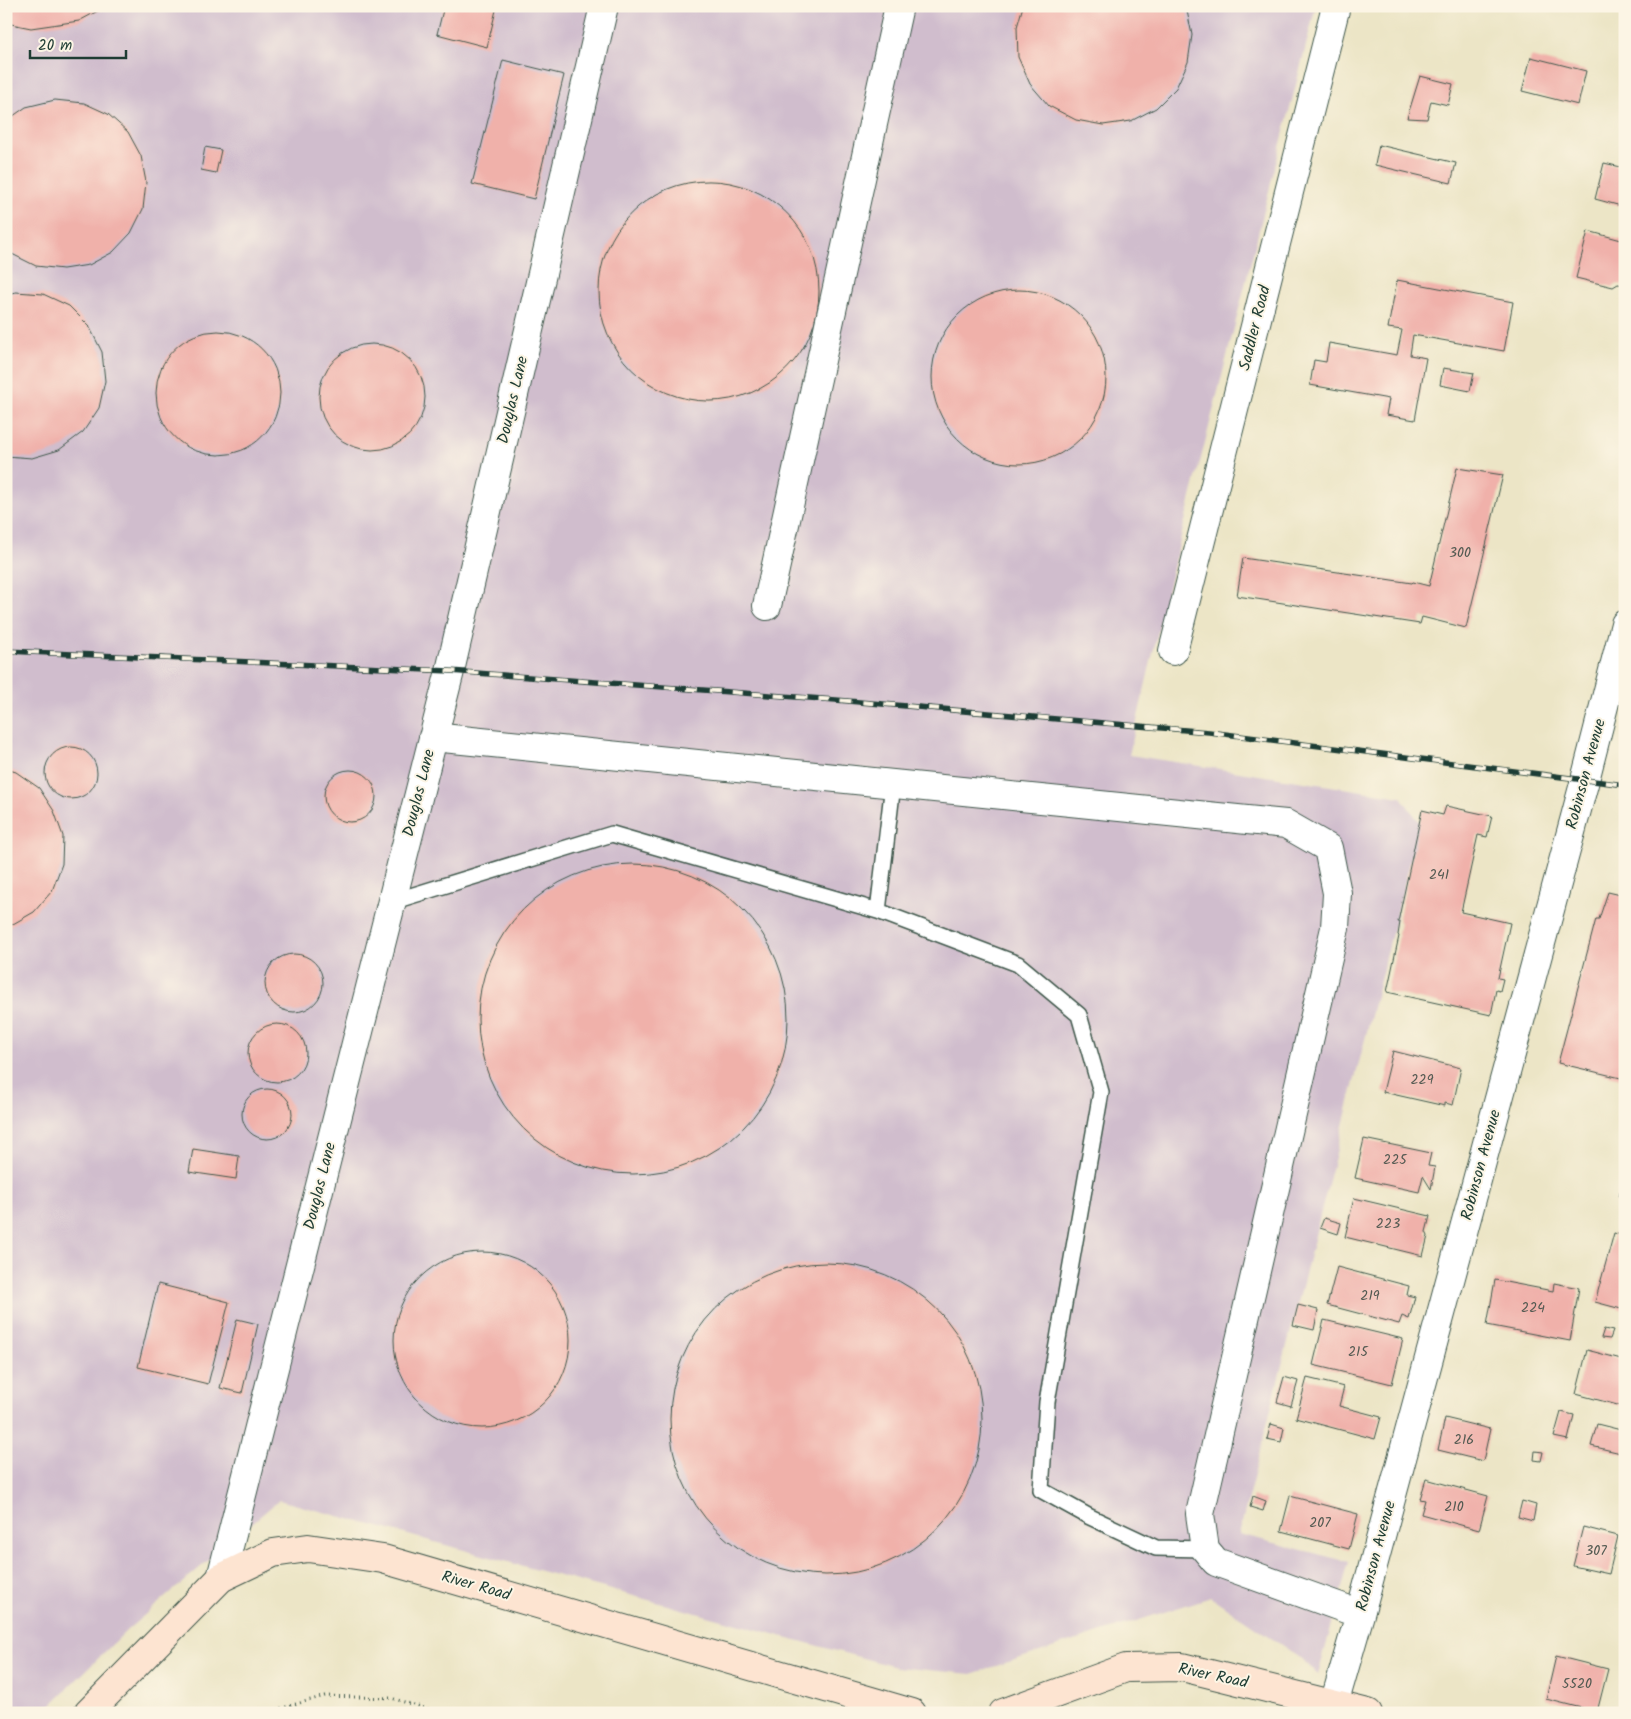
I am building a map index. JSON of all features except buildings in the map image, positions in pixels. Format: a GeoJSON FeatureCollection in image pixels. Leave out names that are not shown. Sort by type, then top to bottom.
{"type":"FeatureCollection","features":[{"type":"Feature","properties":{"kind":"main road","name":"River Road"},"geometry":{"type":"LineString","coordinates":[[88,1713],[221,1578],[273,1553],[308,1548],[383,1559],[912,1713]]}},
{"type":"Feature","properties":{"kind":"main road","name":"River Road"},"geometry":{"type":"LineString","coordinates":[[1004,1713],[1126,1668],[1182,1667],[1368,1713]]}},
{"type":"Feature","properties":{"kind":"street","name":"Douglas Lane"},"geometry":{"type":"LineString","coordinates":[[221,1578],[450,671],[604,6]]}},
{"type":"Feature","properties":{"kind":"street"},"geometry":{"type":"LineString","coordinates":[[767,606],[899,6]]}},
{"type":"Feature","properties":{"kind":"street","name":"Saddler Road"},"geometry":{"type":"LineString","coordinates":[[1173,651],[1336,6]]}},
{"type":"Feature","properties":{"kind":"street","name":"Robinson Avenue"},"geometry":{"type":"LineString","coordinates":[[1334,1704],[1360,1614],[1625,624]]}},
{"type":"Feature","properties":{"kind":"street"},"geometry":{"type":"LineString","coordinates":[[433,737],[1286,824],[1328,848],[1337,893],[1335,928],[1200,1514],[1205,1549],[1216,1562],[1360,1614]]}},
{"type":"Feature","properties":{"kind":"lane"},"geometry":{"type":"LineString","coordinates":[[878,911],[893,784]]}},
{"type":"Feature","properties":{"kind":"lane"},"geometry":{"type":"LineString","coordinates":[[391,902],[612,834],[878,911],[1018,964],[1079,1015],[1101,1092],[1046,1402],[1041,1490],[1088,1516],[1156,1548],[1205,1549]]}},
{"type":"Feature","properties":{"kind":"path"},"geometry":{"type":"LineString","coordinates":[[272,1713],[278,1709],[325,1696],[391,1698],[441,1713]]}},
{"type":"Feature","properties":{"kind":"shaded area"},"geometry":{"type":"Polygon","coordinates":[[[6,6],[1316,6],[1171,576],[1129,755],[1401,797],[1420,823],[1239,1534],[1349,1562],[1318,1675],[1302,1659],[1211,1597],[971,1674],[896,1667],[279,1500],[127,1630],[43,1713],[6,1713],[6,6]]]}},
{"type":"Feature","properties":{"kind":"railway"},"geometry":{"type":"LineString","coordinates":[[6,651],[450,671],[836,700],[1209,732],[1625,785]]}}]}
